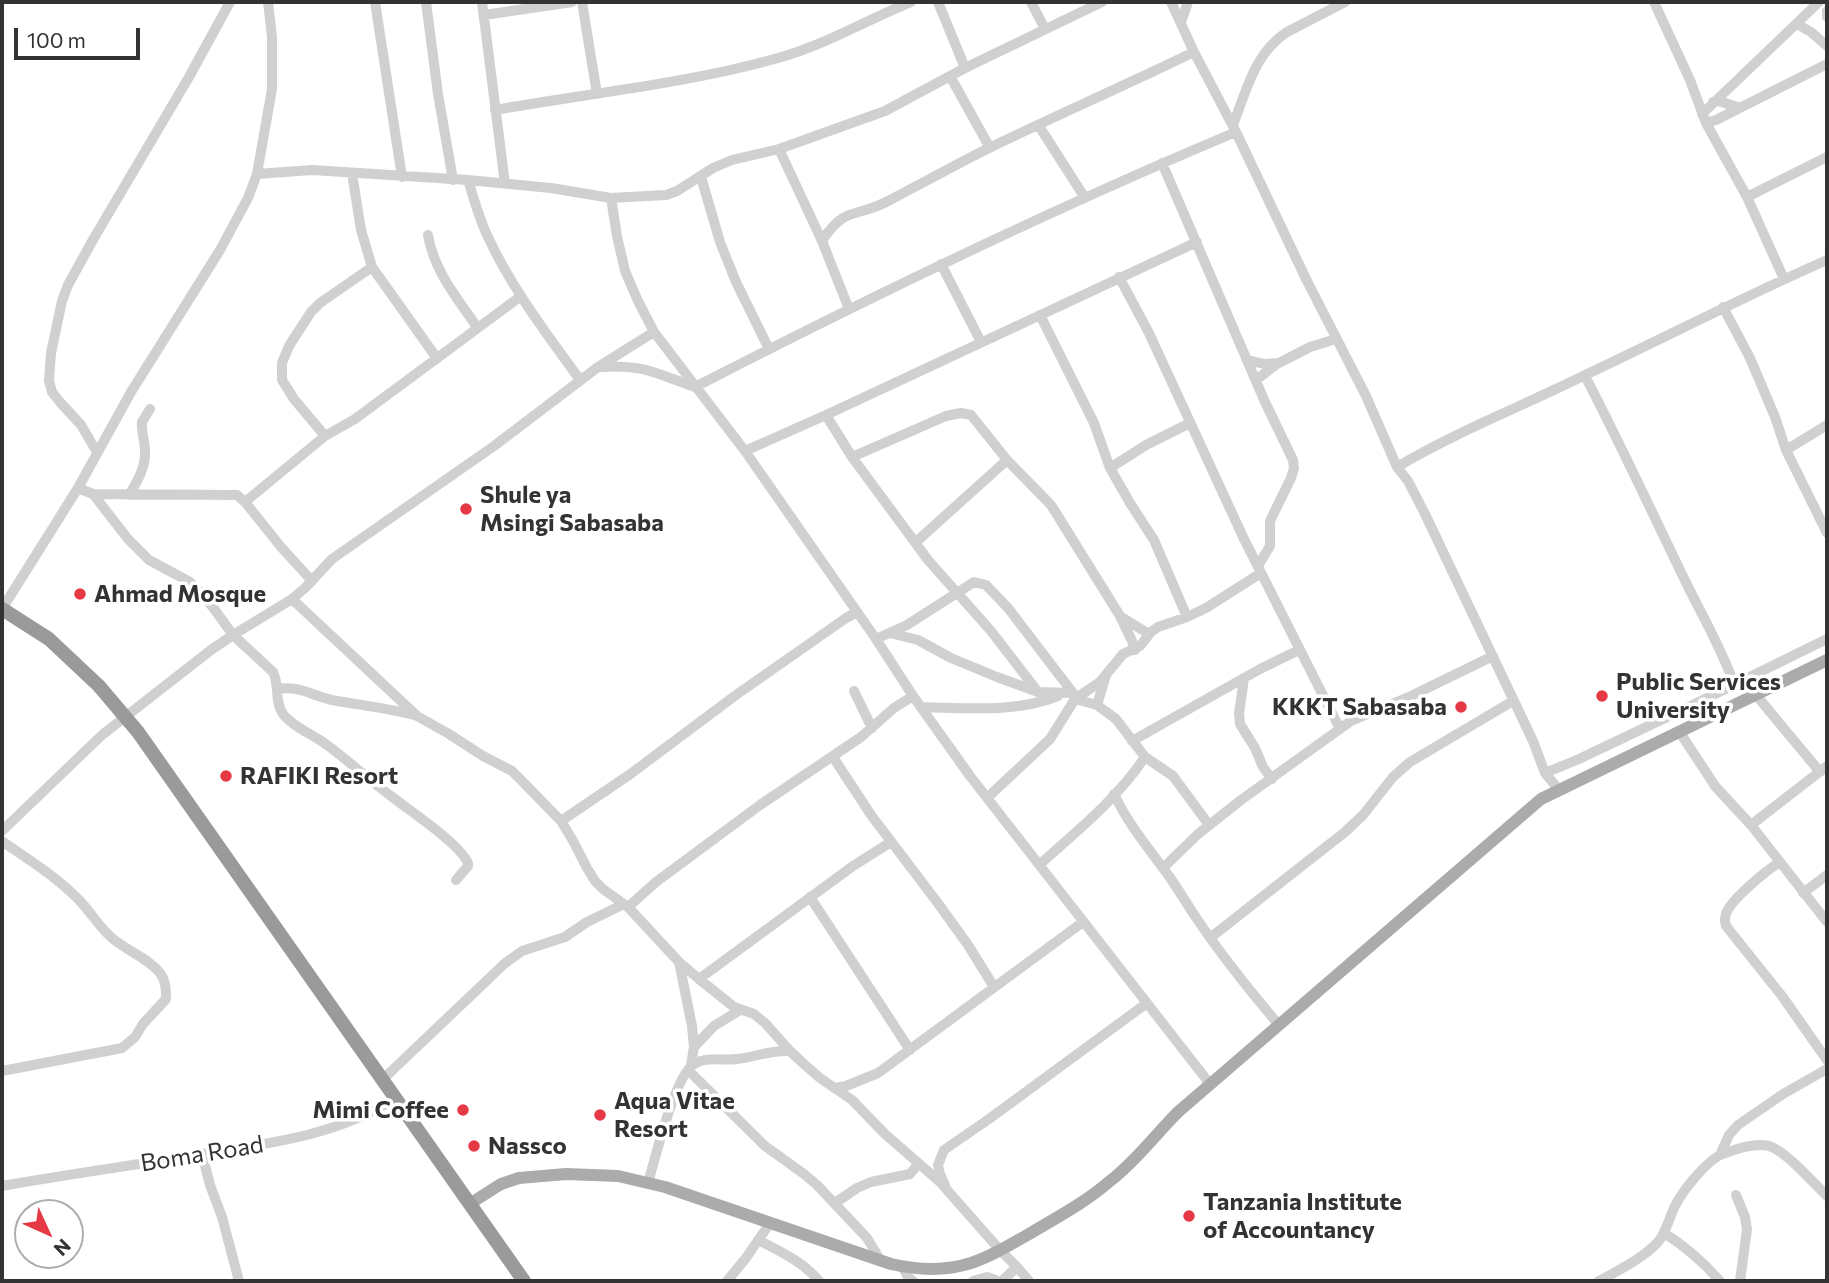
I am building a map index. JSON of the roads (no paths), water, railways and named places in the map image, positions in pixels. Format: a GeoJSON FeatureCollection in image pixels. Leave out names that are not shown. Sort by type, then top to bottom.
{"type":"FeatureCollection","features":[{"type":"Feature","properties":{"kind":"highway"},"geometry":{"type":"LineString","coordinates":[[2,609],[49,639],[92,678],[126,716],[524,1281]]}},
{"type":"Feature","properties":{"kind":"main road"},"geometry":{"type":"LineString","coordinates":[[471,1203],[501,1184],[519,1178],[566,1174],[618,1176],[678,1191],[881,1261],[926,1268],[972,1263],[1069,1210],[1111,1181],[1178,1112],[1532,806],[1559,790],[1827,660]]}},
{"type":"Feature","properties":{"kind":"street"},"geometry":{"type":"LineString","coordinates":[[97,452],[81,425],[52,391],[49,381],[51,353],[62,301],[94,238],[165,120],[230,2]]}},
{"type":"Feature","properties":{"kind":"street"},"geometry":{"type":"LineString","coordinates":[[2,609],[78,488],[131,392],[242,210],[257,174],[272,89],[272,37],[268,2]]}},
{"type":"Feature","properties":{"kind":"street"},"geometry":{"type":"LineString","coordinates":[[375,2],[402,177]]}},
{"type":"Feature","properties":{"kind":"street"},"geometry":{"type":"LineString","coordinates":[[426,2],[453,180]]}},
{"type":"Feature","properties":{"kind":"street"},"geometry":{"type":"LineString","coordinates":[[482,2],[505,184]]}},
{"type":"Feature","properties":{"kind":"street"},"geometry":{"type":"LineString","coordinates":[[484,15],[572,2]]}},
{"type":"Feature","properties":{"kind":"street"},"geometry":{"type":"LineString","coordinates":[[582,2],[597,94]]}},
{"type":"Feature","properties":{"kind":"street"},"geometry":{"type":"LineString","coordinates":[[495,110],[662,85],[777,58],[808,48],[911,2]]}},
{"type":"Feature","properties":{"kind":"street"},"geometry":{"type":"LineString","coordinates":[[938,2],[965,68]]}},
{"type":"Feature","properties":{"kind":"street"},"geometry":{"type":"LineString","coordinates":[[1031,2],[1045,29]]}},
{"type":"Feature","properties":{"kind":"street"},"geometry":{"type":"LineString","coordinates":[[257,174],[312,170],[468,180],[551,188],[611,198],[666,195],[732,160],[779,149],[886,111],[965,68],[1102,2]]}},
{"type":"Feature","properties":{"kind":"street"},"geometry":{"type":"LineString","coordinates":[[1171,2],[1336,339],[1367,396],[1397,467],[1408,481],[1425,514],[1533,741],[1545,773],[1559,790]]}},
{"type":"Feature","properties":{"kind":"street"},"geometry":{"type":"LineString","coordinates":[[1181,22],[1188,2]]}},
{"type":"Feature","properties":{"kind":"street"},"geometry":{"type":"LineString","coordinates":[[598,367],[627,365],[643,368],[695,387],[941,264],[1234,129],[1253,72],[1263,54],[1280,36],[1345,2]]}},
{"type":"Feature","properties":{"kind":"street"},"geometry":{"type":"LineString","coordinates":[[1654,2],[1690,80],[1704,118],[1747,197],[1784,279]]}},
{"type":"Feature","properties":{"kind":"street"},"geometry":{"type":"LineString","coordinates":[[1704,118],[1713,102],[1819,2]]}},
{"type":"Feature","properties":{"kind":"street"},"geometry":{"type":"LineString","coordinates":[[1797,24],[1827,46]]}},
{"type":"Feature","properties":{"kind":"street"},"geometry":{"type":"LineString","coordinates":[[822,241],[832,225],[841,218],[887,202],[990,148],[1195,52]]}},
{"type":"Feature","properties":{"kind":"street"},"geometry":{"type":"LineString","coordinates":[[1704,118],[1740,108],[1827,64]]}},
{"type":"Feature","properties":{"kind":"street"},"geometry":{"type":"LineString","coordinates":[[950,76],[990,148]]}},
{"type":"Feature","properties":{"kind":"street"},"geometry":{"type":"LineString","coordinates":[[1713,102],[1719,101],[1740,108]]}},
{"type":"Feature","properties":{"kind":"street"},"geometry":{"type":"LineString","coordinates":[[1039,126],[1085,198]]}},
{"type":"Feature","properties":{"kind":"street"},"geometry":{"type":"LineString","coordinates":[[779,149],[822,241],[849,309]]}},
{"type":"Feature","properties":{"kind":"street"},"geometry":{"type":"LineString","coordinates":[[1747,197],[1827,157]]}},
{"type":"Feature","properties":{"kind":"street"},"geometry":{"type":"LineString","coordinates":[[921,707],[1027,706],[1071,695],[1100,682],[1123,653],[1135,650],[1158,627],[1206,608],[1259,569],[1270,546],[1270,521],[1294,468],[1289,451],[1162,163]]}},
{"type":"Feature","properties":{"kind":"street"},"geometry":{"type":"LineString","coordinates":[[352,173],[361,230],[372,267],[436,357]]}},
{"type":"Feature","properties":{"kind":"street"},"geometry":{"type":"LineString","coordinates":[[701,177],[720,242],[736,282],[769,349]]}},
{"type":"Feature","properties":{"kind":"street"},"geometry":{"type":"LineString","coordinates":[[468,180],[486,234],[520,296],[580,380]]}},
{"type":"Feature","properties":{"kind":"street"},"geometry":{"type":"LineString","coordinates":[[611,198],[625,271],[654,332],[745,451],[913,696],[987,798],[1210,1084]]}},
{"type":"Feature","properties":{"kind":"street"},"geometry":{"type":"LineString","coordinates":[[428,235],[438,269],[477,327]]}},
{"type":"Feature","properties":{"kind":"street"},"geometry":{"type":"LineString","coordinates":[[745,451],[1197,242]]}},
{"type":"Feature","properties":{"kind":"street"},"geometry":{"type":"LineString","coordinates":[[1397,467],[1723,307],[1827,260]]}},
{"type":"Feature","properties":{"kind":"street"},"geometry":{"type":"LineString","coordinates":[[941,264],[981,342]]}},
{"type":"Feature","properties":{"kind":"street"},"geometry":{"type":"LineString","coordinates":[[325,436],[282,380],[282,363],[289,346],[311,312],[372,267]]}},
{"type":"Feature","properties":{"kind":"street"},"geometry":{"type":"LineString","coordinates":[[1119,277],[1149,333],[1259,569],[1340,729]]}},
{"type":"Feature","properties":{"kind":"street"},"geometry":{"type":"LineString","coordinates":[[245,502],[325,436],[365,411],[520,296]]}},
{"type":"Feature","properties":{"kind":"street"},"geometry":{"type":"LineString","coordinates":[[1723,307],[1750,358],[1786,450],[1827,533]]}},
{"type":"Feature","properties":{"kind":"street"},"geometry":{"type":"LineString","coordinates":[[1040,315],[1094,423],[1110,468],[1154,540],[1186,618]]}},
{"type":"Feature","properties":{"kind":"street"},"geometry":{"type":"LineString","coordinates":[[2,831],[67,767],[126,716],[233,635],[292,598],[332,559],[473,461],[598,367],[654,332]]}},
{"type":"Feature","properties":{"kind":"street"},"geometry":{"type":"LineString","coordinates":[[1256,380],[1279,363],[1310,346],[1336,339]]}},
{"type":"Feature","properties":{"kind":"street"},"geometry":{"type":"LineString","coordinates":[[1248,360],[1264,364],[1279,363]]}},
{"type":"Feature","properties":{"kind":"street"},"geometry":{"type":"LineString","coordinates":[[1585,376],[1726,660],[1734,684]]}},
{"type":"Feature","properties":{"kind":"street"},"geometry":{"type":"LineString","coordinates":[[129,495],[145,460],[142,422],[150,409]]}},
{"type":"Feature","properties":{"kind":"street"},"geometry":{"type":"LineString","coordinates":[[852,457],[946,416],[961,413],[971,415],[1007,460],[1058,515],[1120,616],[1135,650]]}},
{"type":"Feature","properties":{"kind":"street"},"geometry":{"type":"LineString","coordinates":[[826,415],[852,457],[928,560],[991,631],[1038,692]]}},
{"type":"Feature","properties":{"kind":"street"},"geometry":{"type":"LineString","coordinates":[[1110,468],[1146,445],[1191,423]]}},
{"type":"Feature","properties":{"kind":"street"},"geometry":{"type":"LineString","coordinates":[[1786,450],[1827,425]]}},
{"type":"Feature","properties":{"kind":"street"},"geometry":{"type":"LineString","coordinates":[[915,542],[1007,460]]}},
{"type":"Feature","properties":{"kind":"street"},"geometry":{"type":"LineString","coordinates":[[78,488],[93,494],[237,495],[312,581]]}},
{"type":"Feature","properties":{"kind":"street"},"geometry":{"type":"LineString","coordinates":[[93,494],[139,551],[149,560],[190,582],[233,635],[273,672],[277,679],[278,704],[290,721],[329,746],[458,849],[468,866],[456,880]]}},
{"type":"Feature","properties":{"kind":"street"},"geometry":{"type":"LineString","coordinates":[[876,639],[921,617],[974,583],[986,585],[1008,608],[1071,695]]}},
{"type":"Feature","properties":{"kind":"street"},"geometry":{"type":"LineString","coordinates":[[292,598],[417,716]]}},
{"type":"Feature","properties":{"kind":"street"},"geometry":{"type":"LineString","coordinates":[[561,821],[857,612]]}},
{"type":"Feature","properties":{"kind":"street"},"geometry":{"type":"LineString","coordinates":[[1120,616],[1149,634]]}},
{"type":"Feature","properties":{"kind":"street"},"geometry":{"type":"LineString","coordinates":[[890,634],[919,640],[951,658],[1038,692],[1071,695],[1097,705],[1122,725],[1145,757],[1173,776],[1209,825]]}},
{"type":"Feature","properties":{"kind":"street"},"geometry":{"type":"LineString","coordinates":[[1545,773],[1827,639]]}},
{"type":"Feature","properties":{"kind":"street"},"geometry":{"type":"LineString","coordinates":[[1132,741],[1299,650]]}},
{"type":"Feature","properties":{"kind":"street"},"geometry":{"type":"LineString","coordinates":[[1163,868],[1209,825],[1351,721],[1411,696],[1493,656]]}},
{"type":"Feature","properties":{"kind":"street"},"geometry":{"type":"LineString","coordinates":[[1097,705],[1106,674]]}},
{"type":"Feature","properties":{"kind":"street"},"geometry":{"type":"LineString","coordinates":[[1244,678],[1240,724],[1272,779]]}},
{"type":"Feature","properties":{"kind":"street"},"geometry":{"type":"LineString","coordinates":[[278,689],[293,687],[330,700],[417,716],[512,771],[561,821],[595,881],[603,889],[626,905],[699,979],[729,1003],[754,1014],[820,1078],[852,1100],[885,1134],[940,1182],[1030,1281]]}},
{"type":"Feature","properties":{"kind":"street"},"geometry":{"type":"LineString","coordinates":[[854,691],[872,728]]}},
{"type":"Feature","properties":{"kind":"street"},"geometry":{"type":"LineString","coordinates":[[987,798],[1050,739],[1071,695]]}},
{"type":"Feature","properties":{"kind":"street"},"geometry":{"type":"LineString","coordinates":[[1751,825],[1824,769],[1756,695]]}},
{"type":"Feature","properties":{"kind":"street"},"geometry":{"type":"LineString","coordinates":[[383,1079],[504,964],[522,951],[565,937],[587,922],[626,905],[760,805],[833,757],[913,696]]}},
{"type":"Feature","properties":{"kind":"street"},"geometry":{"type":"LineString","coordinates":[[1210,938],[1345,832],[1363,815],[1393,777],[1410,762],[1513,701]]}},
{"type":"Feature","properties":{"kind":"street"},"geometry":{"type":"LineString","coordinates":[[1679,732],[1715,786],[1751,825],[1827,922]]}},
{"type":"Feature","properties":{"kind":"street"},"geometry":{"type":"LineString","coordinates":[[833,757],[871,815],[968,945],[994,987]]}},
{"type":"Feature","properties":{"kind":"street"},"geometry":{"type":"LineString","coordinates":[[1040,864],[1074,835],[1145,757]]}},
{"type":"Feature","properties":{"kind":"street"},"geometry":{"type":"LineString","coordinates":[[1114,794],[1122,812],[1210,938],[1279,1025]]}},
{"type":"Feature","properties":{"kind":"street"},"geometry":{"type":"LineString","coordinates":[[2,841],[80,900],[107,934],[158,971],[164,979],[166,990],[166,999],[135,1037],[122,1048],[2,1072]]}},
{"type":"Feature","properties":{"kind":"street"},"geometry":{"type":"LineString","coordinates":[[699,979],[853,866],[891,842]]}},
{"type":"Feature","properties":{"kind":"street"},"geometry":{"type":"LineString","coordinates":[[1780,862],[1752,883],[1727,912],[1725,919],[1727,926],[1782,996],[1827,1060]]}},
{"type":"Feature","properties":{"kind":"street"},"geometry":{"type":"LineString","coordinates":[[1803,893],[1827,875]]}},
{"type":"Feature","properties":{"kind":"street"},"geometry":{"type":"LineString","coordinates":[[810,897],[910,1050]]}},
{"type":"Feature","properties":{"kind":"street"},"geometry":{"type":"LineString","coordinates":[[834,1088],[878,1073],[1083,922]]}},
{"type":"Feature","properties":{"kind":"street"},"geometry":{"type":"LineString","coordinates":[[649,1183],[671,1105],[689,1068],[694,1046],[680,962]]}},
{"type":"Feature","properties":{"kind":"street"},"geometry":{"type":"LineString","coordinates":[[952,1197],[938,1166],[944,1150],[1147,1003]]}},
{"type":"Feature","properties":{"kind":"street"},"geometry":{"type":"LineString","coordinates":[[694,1046],[714,1027],[740,1010]]}},
{"type":"Feature","properties":{"kind":"street"},"geometry":{"type":"LineString","coordinates":[[689,1068],[701,1061],[740,1059],[771,1051],[790,1051]]}},
{"type":"Feature","properties":{"kind":"street"},"geometry":{"type":"LineString","coordinates":[[689,1068],[765,1146],[804,1174],[835,1203],[867,1238],[881,1261]]}},
{"type":"Feature","properties":{"kind":"street"},"geometry":{"type":"LineString","coordinates":[[1720,1155],[1729,1135],[1738,1125],[1783,1094],[1827,1069]]}},
{"type":"Feature","properties":{"kind":"street","name":"Boma Road"},"geometry":{"type":"LineString","coordinates":[[2,1186],[309,1135],[347,1124],[396,1098]]}},
{"type":"Feature","properties":{"kind":"street"},"geometry":{"type":"LineString","coordinates":[[1599,1281],[1633,1262],[1658,1242],[1686,1188],[1720,1155],[1750,1146],[1771,1146],[1782,1152],[1827,1196]]}},
{"type":"Feature","properties":{"kind":"street"},"geometry":{"type":"LineString","coordinates":[[202,1154],[239,1281]]}},
{"type":"Feature","properties":{"kind":"street"},"geometry":{"type":"LineString","coordinates":[[835,1203],[871,1182],[910,1174],[918,1164]]}},
{"type":"Feature","properties":{"kind":"street"},"geometry":{"type":"LineString","coordinates":[[1736,1195],[1747,1229],[1740,1281]]}},
{"type":"Feature","properties":{"kind":"street"},"geometry":{"type":"LineString","coordinates":[[727,1281],[770,1223]]}},
{"type":"Feature","properties":{"kind":"street"},"geometry":{"type":"LineString","coordinates":[[1664,1233],[1694,1254],[1720,1281]]}},
{"type":"Feature","properties":{"kind":"street"},"geometry":{"type":"LineString","coordinates":[[758,1240],[793,1259],[819,1281]]}},
{"type":"Feature","properties":{"kind":"street"},"geometry":{"type":"LineString","coordinates":[[902,1266],[908,1278],[913,1281]]}},
{"type":"Feature","properties":{"kind":"street"},"geometry":{"type":"LineString","coordinates":[[973,1281],[987,1277],[1000,1281],[1017,1267]]}},
{"type":"Feature","properties":{"kind":"place","name":"Shule ya Msingi Sabasaba"},"geometry":{"type":"Point","coordinates":[466,509]}},
{"type":"Feature","properties":{"kind":"place","name":"Ahmad Mosque"},"geometry":{"type":"Point","coordinates":[80,594]}},
{"type":"Feature","properties":{"kind":"place","name":"Public Services University"},"geometry":{"type":"Point","coordinates":[1602,696]}},
{"type":"Feature","properties":{"kind":"place","name":"KKKT Sabasaba"},"geometry":{"type":"Point","coordinates":[1461,707]}},
{"type":"Feature","properties":{"kind":"place","name":"RAFIKI Resort"},"geometry":{"type":"Point","coordinates":[226,776]}},
{"type":"Feature","properties":{"kind":"place","name":"Mimi Coffee"},"geometry":{"type":"Point","coordinates":[463,1110]}},
{"type":"Feature","properties":{"kind":"place","name":"Aqua Vitae Resort"},"geometry":{"type":"Point","coordinates":[600,1115]}},
{"type":"Feature","properties":{"kind":"place","name":"Nassco"},"geometry":{"type":"Point","coordinates":[474,1146]}},
{"type":"Feature","properties":{"kind":"place","name":"Tanzania Institute of Accountancy"},"geometry":{"type":"Point","coordinates":[1189,1216]}}]}
